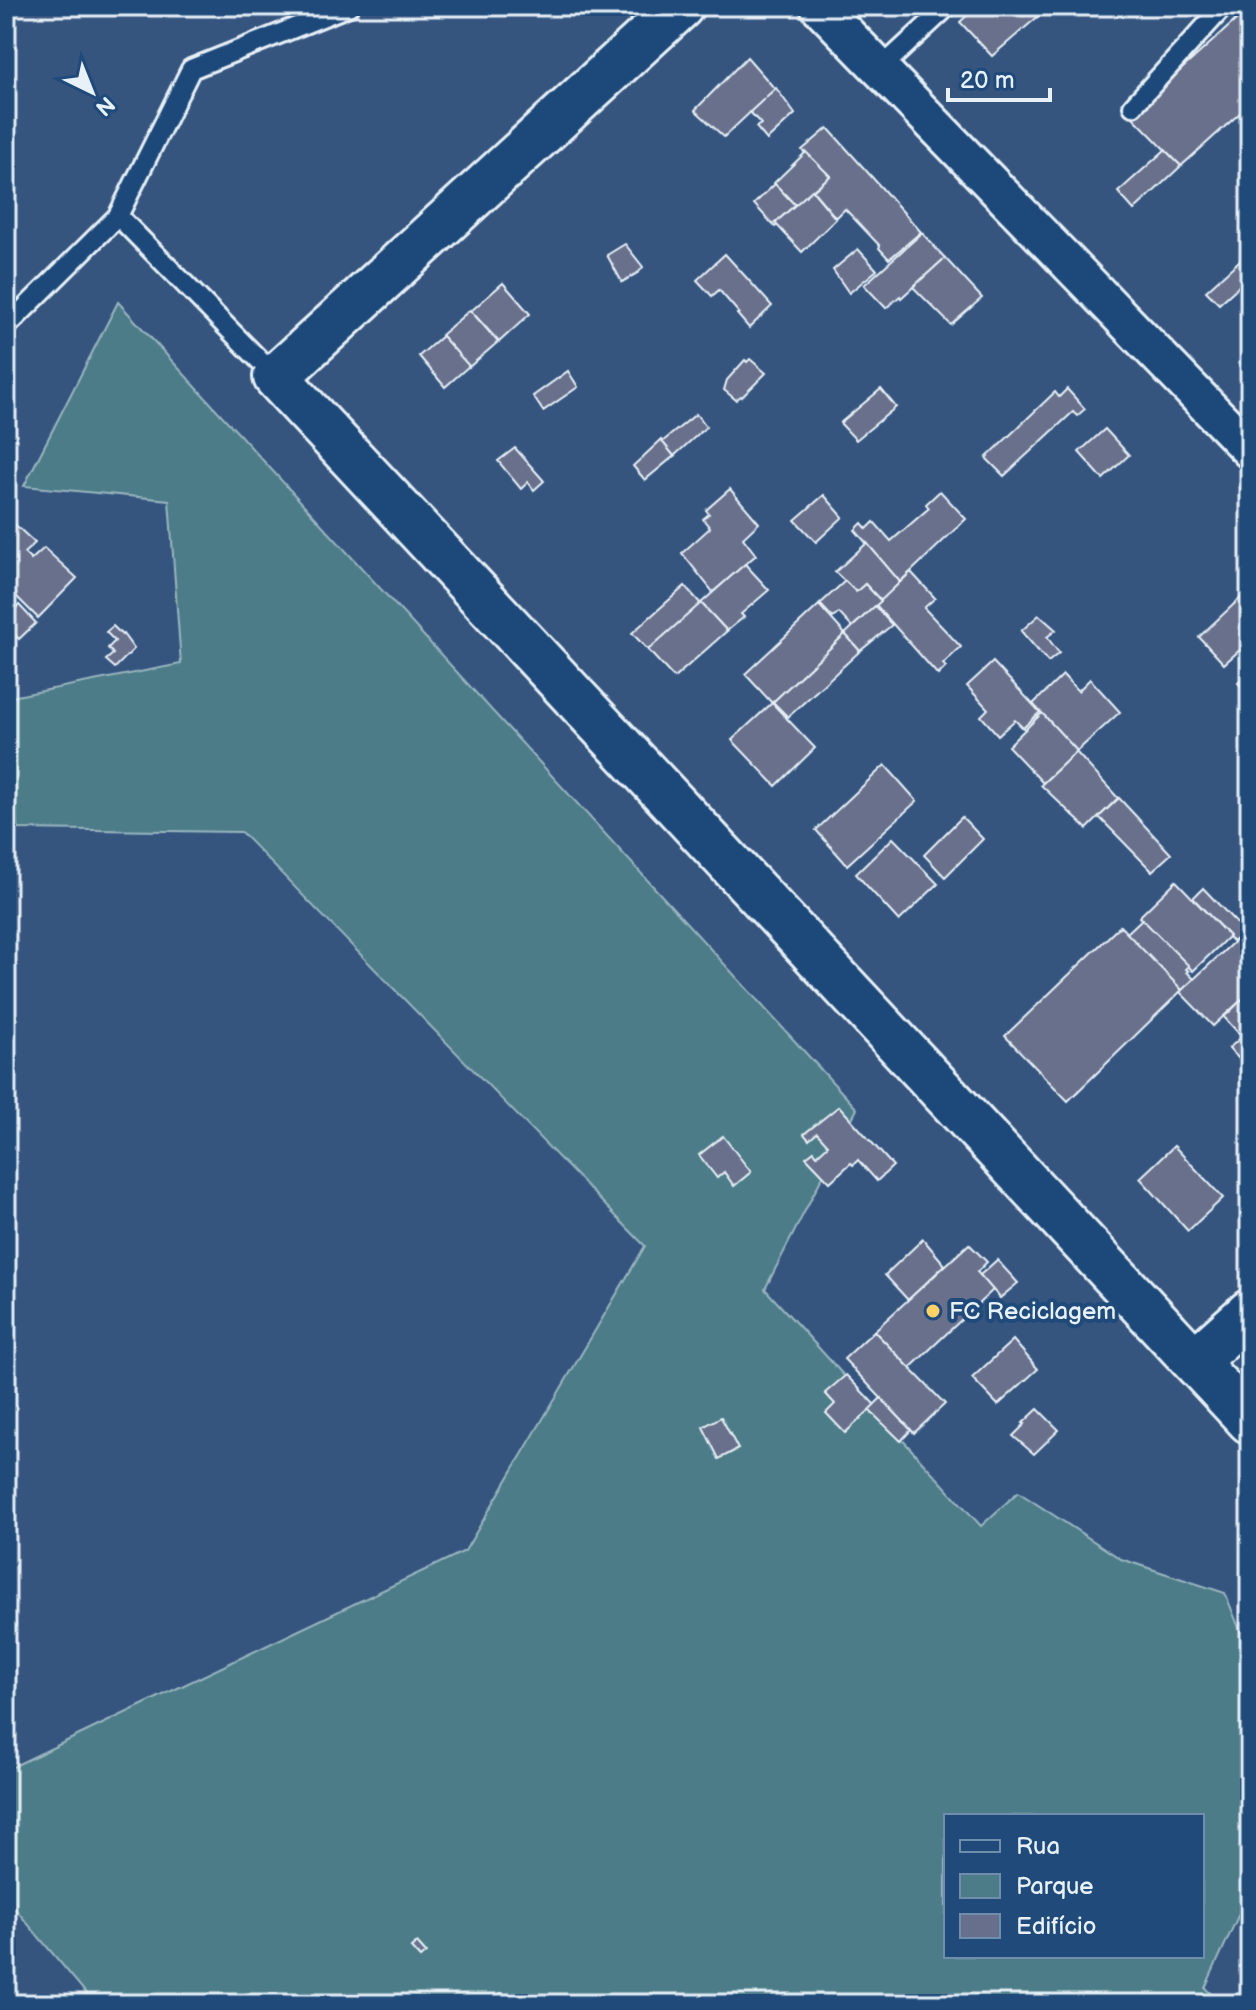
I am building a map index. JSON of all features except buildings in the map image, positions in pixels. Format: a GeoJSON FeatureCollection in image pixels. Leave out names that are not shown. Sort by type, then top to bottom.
{"type":"FeatureCollection","features":[{"type":"Feature","properties":{"kind":"main road"},"geometry":{"type":"LineString","coordinates":[[681,6],[276,377],[1250,1421]]}},
{"type":"Feature","properties":{"kind":"main road"},"geometry":{"type":"LineString","coordinates":[[1195,1361],[1250,1312]]}},
{"type":"Feature","properties":{"kind":"street"},"geometry":{"type":"LineString","coordinates":[[819,6],[1250,450]]}},
{"type":"Feature","properties":{"kind":"lane"},"geometry":{"type":"LineString","coordinates":[[6,327],[118,216],[191,69],[349,6]]}},
{"type":"Feature","properties":{"kind":"lane"},"geometry":{"type":"LineString","coordinates":[[880,69],[948,6]]}},
{"type":"Feature","properties":{"kind":"lane"},"geometry":{"type":"LineString","coordinates":[[1133,106],[1224,6]]}},
{"type":"Feature","properties":{"kind":"lane"},"geometry":{"type":"LineString","coordinates":[[118,216],[276,377]]}},
{"type":"Feature","properties":{"kind":"green space"},"geometry":{"type":"Polygon","coordinates":[[[118,302],[857,1109],[765,1289],[981,1526],[1018,1492],[1121,1559],[1225,1593],[1250,1655],[1250,1890],[1205,1988],[1221,2004],[95,2004],[6,1898],[6,1770],[465,1551],[645,1246],[241,832],[18,829],[6,773],[6,698],[181,664],[169,500],[24,486],[118,302]]]}},
{"type":"Feature","properties":{"kind":"place","name":"FC Reciclagem"},"geometry":{"type":"Point","coordinates":[933,1311]}}]}
